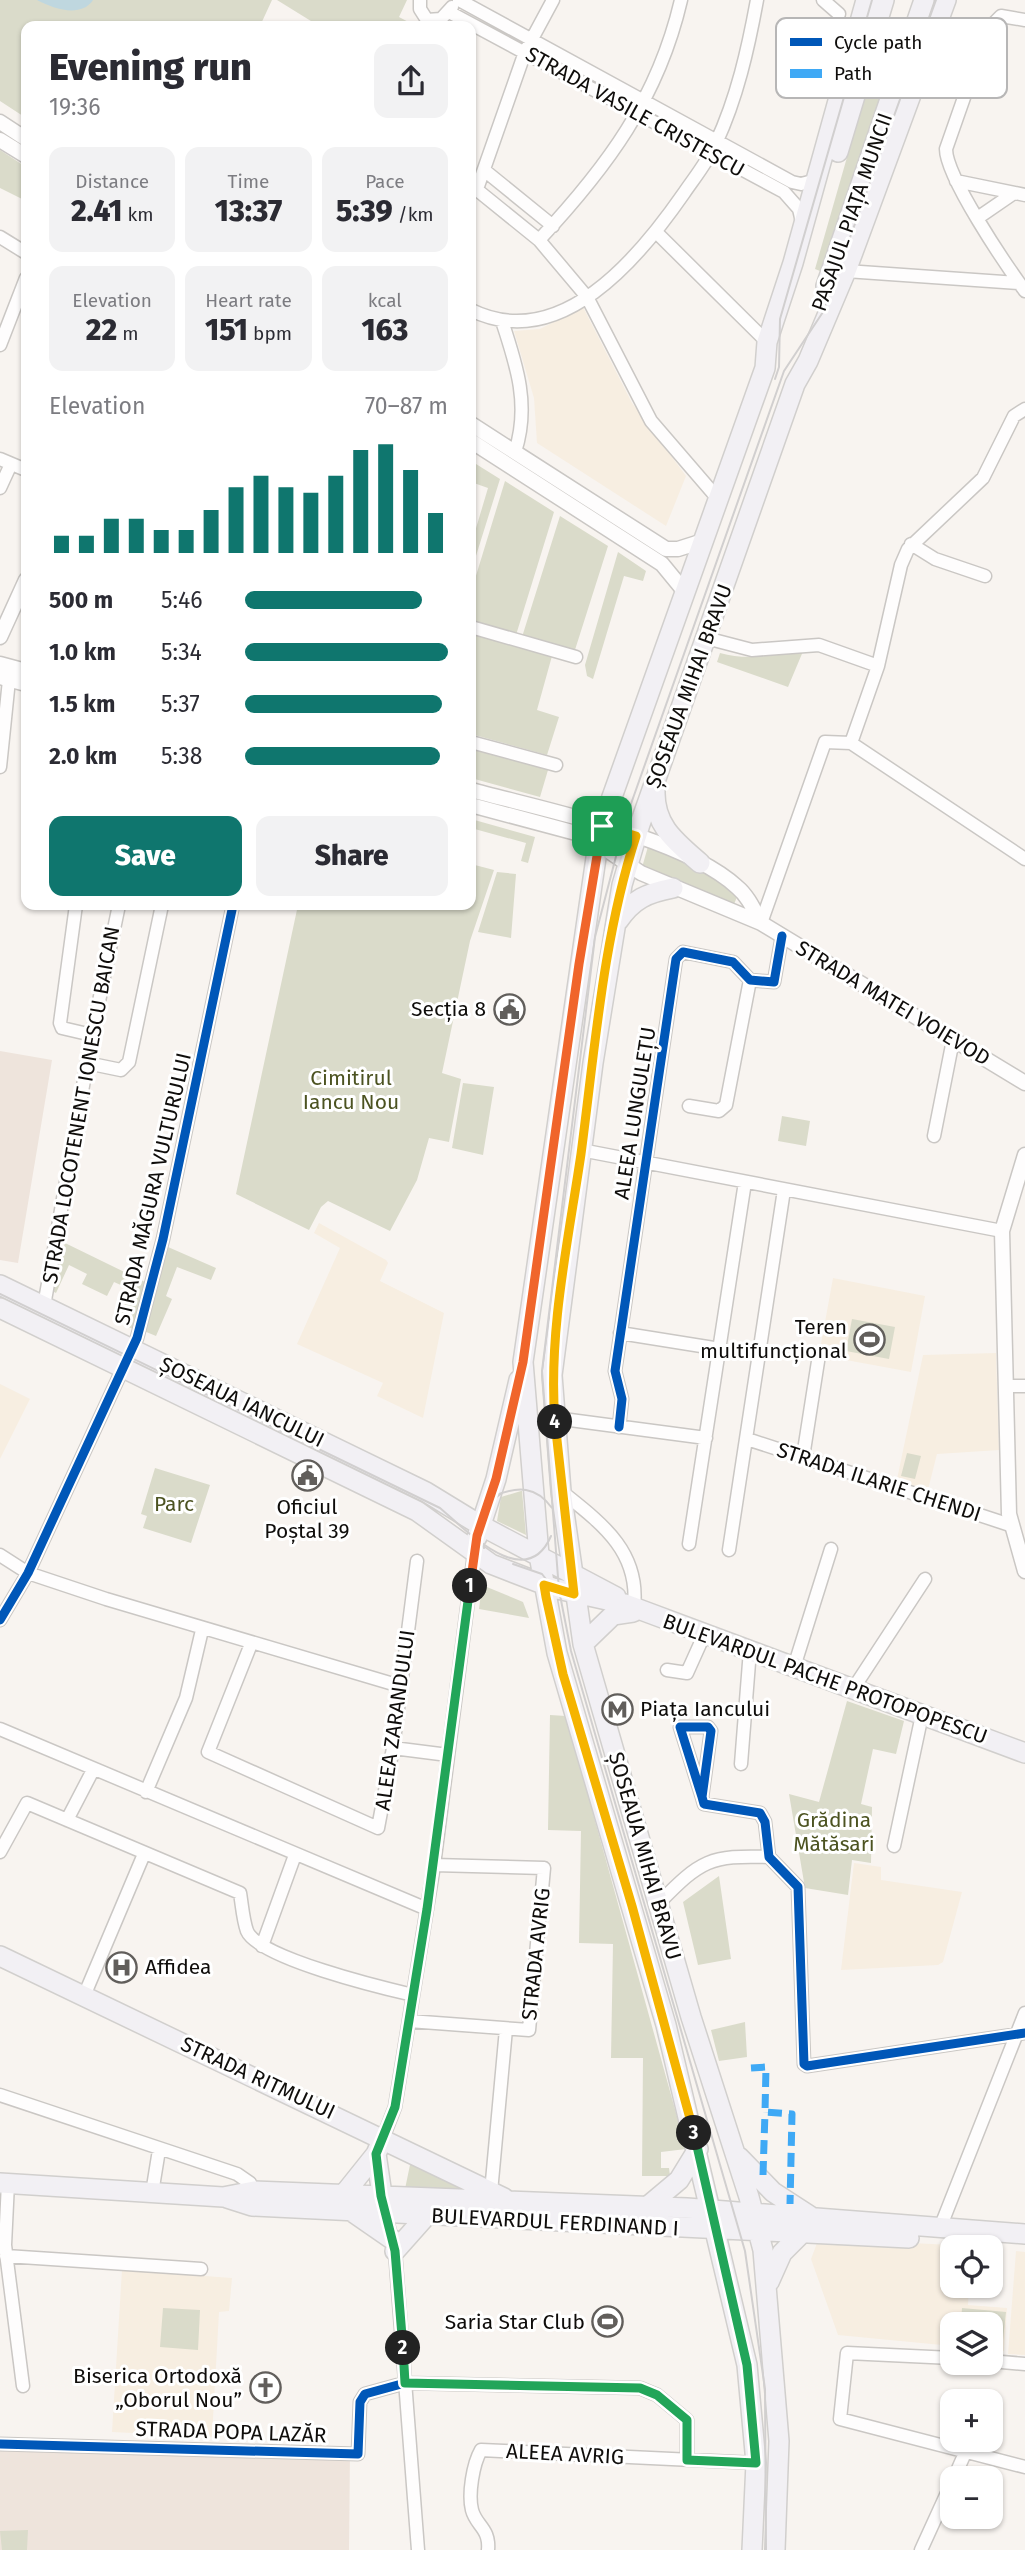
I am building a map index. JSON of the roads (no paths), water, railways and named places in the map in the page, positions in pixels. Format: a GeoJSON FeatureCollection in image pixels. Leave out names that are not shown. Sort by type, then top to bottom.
{"type":"FeatureCollection","features":[{"type":"Feature","properties":{"kind":"main road","name":"ȘOSEAUA MIHAI BRAVU"},"geometry":{"type":"LineString","coordinates":[[861,18],[866,0]]}},
{"type":"Feature","properties":{"kind":"main road","name":"PASAJUL PIAȚA MUNCII"},"geometry":{"type":"LineString","coordinates":[[878,18],[884,0]]}},
{"type":"Feature","properties":{"kind":"main road","name":"PASAJUL PIAȚA MUNCII"},"geometry":{"type":"LineString","coordinates":[[918,18],[924,0]]}},
{"type":"Feature","properties":{"kind":"main road","name":"ȘOSEAUA MIHAI BRAVU"},"geometry":{"type":"LineString","coordinates":[[939,18],[946,0]]}},
{"type":"Feature","properties":{"kind":"main road","name":"ȘOSEAUA MIHAI BRAVU"},"geometry":{"type":"LineString","coordinates":[[752,2550],[756,2463],[747,2365],[698,2148],[632,1906],[563,1674],[539,1555],[523,1362],[600,835],[765,368],[767,342],[803,228],[839,98]]}},
{"type":"Feature","properties":{"kind":"main road","name":"PASAJUL PIAȚA MUNCII"},"geometry":{"type":"LineString","coordinates":[[765,368],[800,274],[854,98]]}},
{"type":"Feature","properties":{"kind":"main road","name":"PASAJUL PIAȚA MUNCII"},"geometry":{"type":"LineString","coordinates":[[795,384],[891,98]]}},
{"type":"Feature","properties":{"kind":"main road","name":"ȘOSEAUA MIHAI BRAVU"},"geometry":{"type":"LineString","coordinates":[[775,2550],[779,2441],[769,2295],[760,2232],[731,2148],[583,1644],[561,1491],[553,1361],[614,928],[621,860],[629,834],[655,782],[795,384],[808,361],[846,271],[910,98]]}},
{"type":"Feature","properties":{"kind":"main road"},"geometry":{"type":"LineString","coordinates":[[655,782],[655,808],[662,826],[700,863]]}},
{"type":"Feature","properties":{"kind":"main road"},"geometry":{"type":"LineString","coordinates":[[614,928],[635,900],[673,888]]}},
{"type":"Feature","properties":{"kind":"main road","name":"ȘOSEAUA IANCULUI"},"geometry":{"type":"LineString","coordinates":[[0,1284],[426,1492],[480,1525]]}},
{"type":"Feature","properties":{"kind":"main road","name":"ȘOSEAUA IANCULUI"},"geometry":{"type":"LineString","coordinates":[[0,1308],[417,1511],[474,1554]]}},
{"type":"Feature","properties":{"kind":"main road"},"geometry":{"type":"LineString","coordinates":[[523,1362],[474,1554],[544,1585],[574,1594]]}},
{"type":"Feature","properties":{"kind":"main road"},"geometry":{"type":"LineString","coordinates":[[455,1509],[490,1498]]}},
{"type":"Feature","properties":{"kind":"main road"},"geometry":{"type":"LineString","coordinates":[[480,1525],[571,1573]]}},
{"type":"Feature","properties":{"kind":"main road","name":"BULEVARDUL PACHE PROTOPOPESCU"},"geometry":{"type":"LineString","coordinates":[[571,1573],[636,1608]]}},
{"type":"Feature","properties":{"kind":"main road","name":"BULEVARDUL PACHE PROTOPOPESCU"},"geometry":{"type":"LineString","coordinates":[[574,1594],[636,1608],[1025,1753]]}},
{"type":"Feature","properties":{"kind":"main road"},"geometry":{"type":"LineString","coordinates":[[583,1644],[616,1613],[636,1608]]}},
{"type":"Feature","properties":{"kind":"main road","name":"STRADA RITMULUI"},"geometry":{"type":"LineString","coordinates":[[0,1956],[379,2146],[513,2202]]}},
{"type":"Feature","properties":{"kind":"main road"},"geometry":{"type":"LineString","coordinates":[[379,2146],[356,2175],[347,2202],[394,2245],[427,2215]]}},
{"type":"Feature","properties":{"kind":"main road"},"geometry":{"type":"LineString","coordinates":[[379,2146],[383,2204]]}},
{"type":"Feature","properties":{"kind":"main road"},"geometry":{"type":"LineString","coordinates":[[648,2206],[679,2180],[698,2148]]}},
{"type":"Feature","properties":{"kind":"main road"},"geometry":{"type":"LineString","coordinates":[[731,2148],[810,2226],[776,2262],[769,2295]]}},
{"type":"Feature","properties":{"kind":"main road","name":"BULEVARDUL FERDINAND I"},"geometry":{"type":"LineString","coordinates":[[4,2183],[253,2199],[383,2204],[513,2202],[711,2209],[754,2212],[842,2235],[1025,2246]]}},
{"type":"Feature","properties":{"kind":"main road","name":"BULEVARDUL FERDINAND I"},"geometry":{"type":"LineString","coordinates":[[383,2204],[427,2215],[716,2230],[760,2232],[810,2226],[940,2228],[1025,2234]]}},
{"type":"Feature","properties":{"kind":"street"},"geometry":{"type":"LineString","coordinates":[[420,0],[424,21]]}},
{"type":"Feature","properties":{"kind":"street"},"geometry":{"type":"LineString","coordinates":[[476,184],[485,170],[528,46],[553,0]]}},
{"type":"Feature","properties":{"kind":"street"},"geometry":{"type":"LineString","coordinates":[[539,240],[594,180],[642,107],[674,29],[681,0]]}},
{"type":"Feature","properties":{"kind":"street"},"geometry":{"type":"LineString","coordinates":[[476,312],[502,321],[545,317],[587,298],[619,271],[656,232],[715,147],[746,59],[757,0]]}},
{"type":"Feature","properties":{"kind":"street"},"geometry":{"type":"LineString","coordinates":[[823,0],[839,14]]}},
{"type":"Feature","properties":{"kind":"street"},"geometry":{"type":"LineString","coordinates":[[433,21],[441,19],[454,4]]}},
{"type":"Feature","properties":{"kind":"street","name":"STRADA VASILE CRISTESCU"},"geometry":{"type":"LineString","coordinates":[[454,4],[715,147],[792,182],[801,184],[817,180]]}},
{"type":"Feature","properties":{"kind":"street"},"geometry":{"type":"LineString","coordinates":[[999,18],[1001,16],[1025,20]]}},
{"type":"Feature","properties":{"kind":"street"},"geometry":{"type":"LineString","coordinates":[[964,98],[946,149],[946,160],[956,181],[1022,287]]}},
{"type":"Feature","properties":{"kind":"street"},"geometry":{"type":"LineString","coordinates":[[0,122],[21,136]]}},
{"type":"Feature","properties":{"kind":"street"},"geometry":{"type":"LineString","coordinates":[[0,139],[21,153]]}},
{"type":"Feature","properties":{"kind":"street","name":"STRADA VASILE CRISTESCU"},"geometry":{"type":"LineString","coordinates":[[715,147],[784,192],[799,209],[803,228]]}},
{"type":"Feature","properties":{"kind":"street"},"geometry":{"type":"LineString","coordinates":[[485,170],[553,226]]}},
{"type":"Feature","properties":{"kind":"street"},"geometry":{"type":"LineString","coordinates":[[956,181],[1020,194]]}},
{"type":"Feature","properties":{"kind":"street"},"geometry":{"type":"LineString","coordinates":[[476,189],[539,240],[587,298],[651,421],[719,500]]}},
{"type":"Feature","properties":{"kind":"street"},"geometry":{"type":"LineString","coordinates":[[979,218],[1020,194]]}},
{"type":"Feature","properties":{"kind":"street"},"geometry":{"type":"LineString","coordinates":[[656,232],[767,342]]}},
{"type":"Feature","properties":{"kind":"street"},"geometry":{"type":"LineString","coordinates":[[0,237],[21,250]]}},
{"type":"Feature","properties":{"kind":"street"},"geometry":{"type":"LineString","coordinates":[[846,271],[1022,287]]}},
{"type":"Feature","properties":{"kind":"street"},"geometry":{"type":"LineString","coordinates":[[0,345],[21,291]]}},
{"type":"Feature","properties":{"kind":"street"},"geometry":{"type":"LineString","coordinates":[[502,321],[518,370],[523,407],[511,458]]}},
{"type":"Feature","properties":{"kind":"street"},"geometry":{"type":"LineString","coordinates":[[851,743],[878,666],[901,565],[911,544],[983,478],[1014,416],[1025,408]]}},
{"type":"Feature","properties":{"kind":"street"},"geometry":{"type":"LineString","coordinates":[[476,428],[511,458],[662,564],[685,592]]}},
{"type":"Feature","properties":{"kind":"street"},"geometry":{"type":"LineString","coordinates":[[476,443],[511,458],[666,548],[678,549],[703,541]]}},
{"type":"Feature","properties":{"kind":"street"},"geometry":{"type":"LineString","coordinates":[[0,488],[6,462]]}},
{"type":"Feature","properties":{"kind":"street"},"geometry":{"type":"LineString","coordinates":[[911,544],[935,559],[985,576]]}},
{"type":"Feature","properties":{"kind":"street"},"geometry":{"type":"LineString","coordinates":[[0,637],[21,591]]}},
{"type":"Feature","properties":{"kind":"street"},"geometry":{"type":"LineString","coordinates":[[476,628],[576,657]]}},
{"type":"Feature","properties":{"kind":"street"},"geometry":{"type":"LineString","coordinates":[[706,638],[751,650],[819,645],[878,666]]}},
{"type":"Feature","properties":{"kind":"street"},"geometry":{"type":"LineString","coordinates":[[0,664],[21,670]]}},
{"type":"Feature","properties":{"kind":"street"},"geometry":{"type":"LineString","coordinates":[[0,767],[4,679]]}},
{"type":"Feature","properties":{"kind":"street"},"geometry":{"type":"LineString","coordinates":[[761,923],[825,742],[851,743],[1025,859]]}},
{"type":"Feature","properties":{"kind":"street"},"geometry":{"type":"LineString","coordinates":[[476,743],[556,765]]}},
{"type":"Feature","properties":{"kind":"street"},"geometry":{"type":"LineString","coordinates":[[476,792],[600,835]]}},
{"type":"Feature","properties":{"kind":"street"},"geometry":{"type":"LineString","coordinates":[[476,805],[576,833],[600,835]]}},
{"type":"Feature","properties":{"kind":"street","name":"STRADA MATEI VOIEVOD"},"geometry":{"type":"LineString","coordinates":[[600,835],[629,834],[700,863],[736,886],[761,923]]}},
{"type":"Feature","properties":{"kind":"street","name":"STRADA MATEI VOIEVOD"},"geometry":{"type":"LineString","coordinates":[[600,835],[621,860],[673,888],[761,923],[1025,1083]]}},
{"type":"Feature","properties":{"kind":"street"},"geometry":{"type":"LineString","coordinates":[[75,910],[60,1024],[62,1028],[92,1035]]}},
{"type":"Feature","properties":{"kind":"street","name":"STRADA LOCOTENENT IONESCU BAICAN"},"geometry":{"type":"LineString","coordinates":[[44,1306],[92,1035],[118,910]]}},
{"type":"Feature","properties":{"kind":"street"},"geometry":{"type":"LineString","coordinates":[[87,1063],[121,1070],[130,1062],[161,910]]}},
{"type":"Feature","properties":{"kind":"street","name":"STRADA MĂGURA VULTURULUI"},"geometry":{"type":"LineString","coordinates":[[0,1620],[27,1573],[133,1349],[163,1239],[232,910]]}},
{"type":"Feature","properties":{"kind":"street"},"geometry":{"type":"LineString","coordinates":[[690,1106],[719,1111],[726,1105],[750,980],[770,982],[776,979],[782,936]]}},
{"type":"Feature","properties":{"kind":"street","name":"ALEEA LUNGULEȚU"},"geometry":{"type":"LineString","coordinates":[[619,1426],[622,1399],[615,1371],[679,954],[683,952],[733,962],[750,980]]}},
{"type":"Feature","properties":{"kind":"street"},"geometry":{"type":"LineString","coordinates":[[934,1136],[953,1040]]}},
{"type":"Feature","properties":{"kind":"street"},"geometry":{"type":"LineString","coordinates":[[581,1150],[1002,1231]]}},
{"type":"Feature","properties":{"kind":"street"},"geometry":{"type":"LineString","coordinates":[[1025,1155],[1002,1231],[1010,1525],[1025,1572]]}},
{"type":"Feature","properties":{"kind":"street"},"geometry":{"type":"LineString","coordinates":[[689,1544],[745,1182]]}},
{"type":"Feature","properties":{"kind":"street","name":"STRADA ILARIE CHENDI"},"geometry":{"type":"LineString","coordinates":[[729,1550],[785,1189]]}},
{"type":"Feature","properties":{"kind":"street"},"geometry":{"type":"LineString","coordinates":[[620,1333],[720,1349]]}},
{"type":"Feature","properties":{"kind":"street"},"geometry":{"type":"LineString","coordinates":[[803,1457],[818,1355]]}},
{"type":"Feature","properties":{"kind":"street"},"geometry":{"type":"LineString","coordinates":[[1006,1386],[1025,1386]]}},
{"type":"Feature","properties":{"kind":"street"},"geometry":{"type":"LineString","coordinates":[[555,1418],[706,1438]]}},
{"type":"Feature","properties":{"kind":"street","name":"STRADA ILARIE CHENDI"},"geometry":{"type":"LineString","coordinates":[[747,1439],[1010,1525]]}},
{"type":"Feature","properties":{"kind":"street"},"geometry":{"type":"LineString","coordinates":[[561,1491],[601,1524],[626,1555],[635,1581],[636,1608]]}},
{"type":"Feature","properties":{"kind":"street"},"geometry":{"type":"LineString","coordinates":[[794,1667],[831,1549]]}},
{"type":"Feature","properties":{"kind":"street"},"geometry":{"type":"LineString","coordinates":[[379,2146],[395,2107],[414,1995],[474,1554]]}},
{"type":"Feature","properties":{"kind":"street"},"geometry":{"type":"LineString","coordinates":[[0,1555],[27,1573],[202,1630],[400,1686]]}},
{"type":"Feature","properties":{"kind":"street","name":"ALEEA ZARANDULUI"},"geometry":{"type":"LineString","coordinates":[[251,1644],[209,1753],[378,1828],[393,1748],[416,1561]]}},
{"type":"Feature","properties":{"kind":"street"},"geometry":{"type":"LineString","coordinates":[[853,1689],[925,1580]]}},
{"type":"Feature","properties":{"kind":"street"},"geometry":{"type":"LineString","coordinates":[[146,1792],[183,1708],[202,1630]]}},
{"type":"Feature","properties":{"kind":"street"},"geometry":{"type":"LineString","coordinates":[[667,1670],[687,1673],[705,1633]]}},
{"type":"Feature","properties":{"kind":"street"},"geometry":{"type":"LineString","coordinates":[[741,1764],[750,1650]]}},
{"type":"Feature","properties":{"kind":"street"},"geometry":{"type":"LineString","coordinates":[[894,1846],[922,1715]]}},
{"type":"Feature","properties":{"kind":"street"},"geometry":{"type":"LineString","coordinates":[[702,1797],[711,1731],[708,1727],[680,1727],[702,1797],[709,1807],[760,1813],[765,1822],[769,1857]]}},
{"type":"Feature","properties":{"kind":"street"},"geometry":{"type":"LineString","coordinates":[[0,1728],[93,1770],[427,1909]]}},
{"type":"Feature","properties":{"kind":"street"},"geometry":{"type":"LineString","coordinates":[[393,1748],[448,1755]]}},
{"type":"Feature","properties":{"kind":"street"},"geometry":{"type":"LineString","coordinates":[[67,1820],[93,1770]]}},
{"type":"Feature","properties":{"kind":"street"},"geometry":{"type":"LineString","coordinates":[[0,1852],[27,1803],[240,1893],[248,1933],[262,1946],[354,1981],[414,1995]]}},
{"type":"Feature","properties":{"kind":"street"},"geometry":{"type":"LineString","coordinates":[[84,1996],[144,1854]]}},
{"type":"Feature","properties":{"kind":"street"},"geometry":{"type":"LineString","coordinates":[[262,1946],[295,1855]]}},
{"type":"Feature","properties":{"kind":"street"},"geometry":{"type":"LineString","coordinates":[[659,1903],[675,1887],[718,1857],[769,1857],[792,1877],[800,1891],[804,2064],[807,2066],[1021,2034]]}},
{"type":"Feature","properties":{"kind":"street","name":"STRADA AVRIG"},"geometry":{"type":"LineString","coordinates":[[409,2021],[529,2030],[544,1868],[433,1865]]}},
{"type":"Feature","properties":{"kind":"street"},"geometry":{"type":"LineString","coordinates":[[940,2228],[1021,2034],[1025,2013]]}},
{"type":"Feature","properties":{"kind":"street","name":"BULEVARDUL FERDINAND I"},"geometry":{"type":"LineString","coordinates":[[491,2192],[506,2029]]}},
{"type":"Feature","properties":{"kind":"street"},"geometry":{"type":"LineString","coordinates":[[0,2095],[237,2174],[250,2183],[253,2199]]}},
{"type":"Feature","properties":{"kind":"street"},"geometry":{"type":"LineString","coordinates":[[152,2193],[159,2150]]}},
{"type":"Feature","properties":{"kind":"street"},"geometry":{"type":"LineString","coordinates":[[4,2183],[6,2256],[23,2386]]}},
{"type":"Feature","properties":{"kind":"street"},"geometry":{"type":"LineString","coordinates":[[383,2204],[394,2245],[418,2550]]}},
{"type":"Feature","properties":{"kind":"street"},"geometry":{"type":"LineString","coordinates":[[6,2256],[201,2269]]}},
{"type":"Feature","properties":{"kind":"street"},"geometry":{"type":"LineString","coordinates":[[940,2357],[847,2353],[840,2419],[1025,2467]]}},
{"type":"Feature","properties":{"kind":"street"},"geometry":{"type":"LineString","coordinates":[[1003,2362],[1025,2364]]}},
{"type":"Feature","properties":{"kind":"street"},"geometry":{"type":"LineString","coordinates":[[405,2383],[640,2388],[657,2395],[687,2420],[687,2460]]}},
{"type":"Feature","properties":{"kind":"street","name":"STRADA POPA LAZĂR"},"geometry":{"type":"LineString","coordinates":[[0,2444],[358,2454],[362,2397],[405,2383]]}},
{"type":"Feature","properties":{"kind":"street","name":"ALEEA AVRIG"},"geometry":{"type":"LineString","coordinates":[[488,2550],[486,2529],[472,2512],[472,2482],[481,2450],[756,2463]]}},
{"type":"Feature","properties":{"kind":"street"},"geometry":{"type":"LineString","coordinates":[[959,2466],[965,2453]]}},
{"type":"Feature","properties":{"kind":"street"},"geometry":{"type":"LineString","coordinates":[[921,2550],[940,2508]]}},
{"type":"Feature","properties":{"kind":"water"},"geometry":{"type":"Polygon","coordinates":[[[37,0],[93,0],[82,9],[67,10],[37,0]]]}},
{"type":"Feature","properties":{"kind":"tram line"},"geometry":{"type":"LineString","coordinates":[[867,18],[872,0]]}},
{"type":"Feature","properties":{"kind":"tram line"},"geometry":{"type":"LineString","coordinates":[[929,18],[936,0]]}},
{"type":"Feature","properties":{"kind":"tram line"},"geometry":{"type":"LineString","coordinates":[[775,379],[779,367],[780,319],[844,98]]}},
{"type":"Feature","properties":{"kind":"tram line"},"geometry":{"type":"LineString","coordinates":[[766,2550],[765,2389],[745,2251],[571,1651],[559,1590],[542,1371],[595,937],[626,818],[784,371],[823,312],[901,98]]}},
{"type":"Feature","properties":{"kind":"tram line"},"geometry":{"type":"LineString","coordinates":[[0,1294],[440,1508],[496,1552],[512,1558],[527,1559],[540,1552],[551,1536]]}},
{"type":"Feature","properties":{"kind":"tram line"},"geometry":{"type":"LineString","coordinates":[[494,1496],[526,1490],[540,1495],[552,1508]]}},
{"type":"Feature","properties":{"kind":"tram line"},"geometry":{"type":"LineString","coordinates":[[484,1548],[478,1531],[480,1516],[488,1504],[502,1493]]}},
{"type":"Feature","properties":{"kind":"tram line"},"geometry":{"type":"LineString","coordinates":[[513,1564],[542,1574],[553,1588]]}},
{"type":"Feature","properties":{"kind":"place","name":"Secția 8"},"geometry":{"type":"Point","coordinates":[509,1009]}},
{"type":"Feature","properties":{"kind":"place","name":"Teren multifuncțional"},"geometry":{"type":"Point","coordinates":[870,1339]}},
{"type":"Feature","properties":{"kind":"place","name":"Oficiul Poștal 39"},"geometry":{"type":"Point","coordinates":[307,1475]}},
{"type":"Feature","properties":{"kind":"place","name":"Piața Iancului"},"geometry":{"type":"Point","coordinates":[617,1709]}},
{"type":"Feature","properties":{"kind":"place","name":"Affidea"},"geometry":{"type":"Point","coordinates":[122,1967]}},
{"type":"Feature","properties":{"kind":"place","name":"Saria Star Club"},"geometry":{"type":"Point","coordinates":[608,2322]}},
{"type":"Feature","properties":{"kind":"place","name":"Biserica Ortodoxă „Oborul Nou”"},"geometry":{"type":"Point","coordinates":[265,2388]}},
{"type":"Feature","properties":{"kind":"park label","name":"Cimitirul Iancu Nou"},"geometry":{"type":"Point","coordinates":[351,1090]}},
{"type":"Feature","properties":{"kind":"park label","name":"Parc"},"geometry":{"type":"Point","coordinates":[174,1504]}},
{"type":"Feature","properties":{"kind":"park label","name":"Grădina Mătăsari"},"geometry":{"type":"Point","coordinates":[834,1832]}}]}
